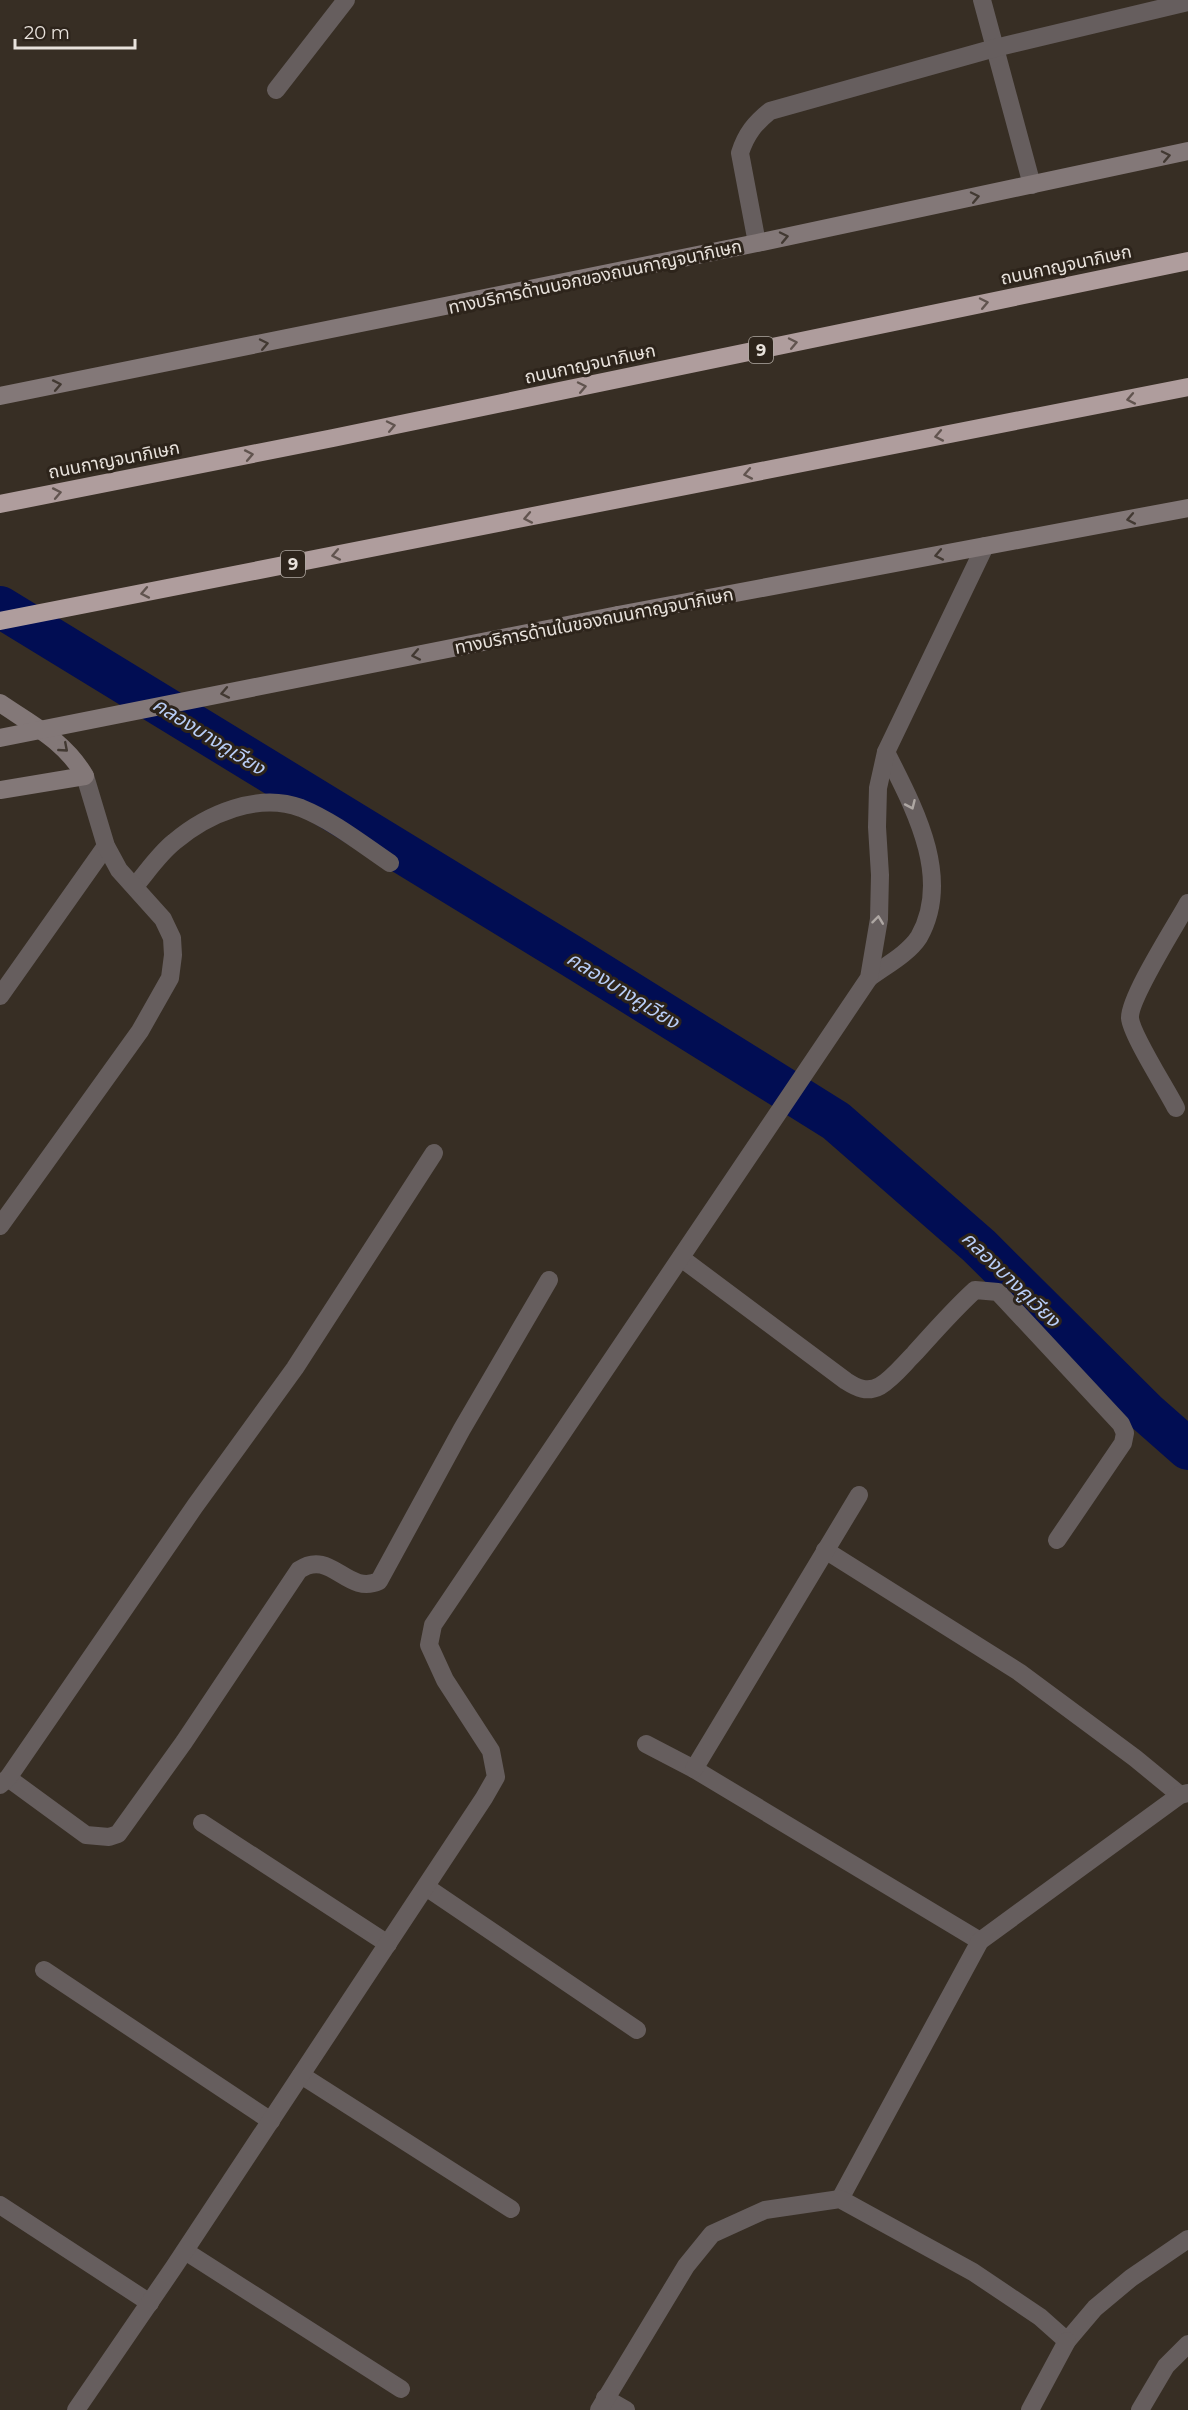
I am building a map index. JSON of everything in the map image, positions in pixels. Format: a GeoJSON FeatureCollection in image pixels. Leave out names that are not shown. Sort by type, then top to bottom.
{"type":"FeatureCollection","features":[{"type":"Feature","properties":{"kind":"highway","name":"ถนนกาญจนาภิเษก"},"geometry":{"type":"LineString","coordinates":[[0,504],[333,438],[1188,261]]}},
{"type":"Feature","properties":{"kind":"highway","name":"9"},"geometry":{"type":"LineString","coordinates":[[0,621],[1188,387]]}},
{"type":"Feature","properties":{"kind":"main road","name":"ทางบริการด้านนอกของถนนกาญจนาภิเษก"},"geometry":{"type":"LineString","coordinates":[[0,396],[207,356],[757,243],[1188,151]]}},
{"type":"Feature","properties":{"kind":"main road","name":"ทางบริการด้านในของถนนกาญจนาภิเษก"},"geometry":{"type":"LineString","coordinates":[[0,738],[618,615],[1188,508]]}},
{"type":"Feature","properties":{"kind":"main road"},"geometry":{"type":"LineString","coordinates":[[0,703],[64,747],[75,759],[85,776],[0,790]]}},
{"type":"Feature","properties":{"kind":"street"},"geometry":{"type":"LineString","coordinates":[[276,90],[346,0]]}},
{"type":"Feature","properties":{"kind":"street"},"geometry":{"type":"LineString","coordinates":[[982,0],[1032,185]]}},
{"type":"Feature","properties":{"kind":"street"},"geometry":{"type":"LineString","coordinates":[[757,243],[741,153],[745,138],[757,121],[770,111],[995,48],[1188,2]]}},
{"type":"Feature","properties":{"kind":"street"},"geometry":{"type":"LineString","coordinates":[[869,978],[879,919],[878,788],[886,752],[985,546]]}},
{"type":"Feature","properties":{"kind":"street"},"geometry":{"type":"LineString","coordinates":[[76,2410],[302,2075],[496,1777],[491,1751],[445,1680],[429,1645],[433,1625],[869,978],[903,954],[918,938],[928,914],[933,886],[926,847],[916,816],[886,752]]}},
{"type":"Feature","properties":{"kind":"street"},"geometry":{"type":"LineString","coordinates":[[0,1226],[140,1032],[170,978],[173,955],[172,938],[163,919],[119,870],[106,846],[85,776]]}},
{"type":"Feature","properties":{"kind":"street"},"geometry":{"type":"LineString","coordinates":[[135,886],[174,842],[205,821],[235,807],[266,802],[300,808],[336,826],[390,863]]}},
{"type":"Feature","properties":{"kind":"street"},"geometry":{"type":"LineString","coordinates":[[0,996],[106,846]]}},
{"type":"Feature","properties":{"kind":"street"},"geometry":{"type":"LineString","coordinates":[[1176,1107],[1134,1033],[1130,1018],[1134,999],[1188,903]]}},
{"type":"Feature","properties":{"kind":"street"},"geometry":{"type":"LineString","coordinates":[[434,1153],[295,1368],[195,1506],[4,1781],[86,1835],[110,1837],[118,1834],[184,1742],[299,1570],[309,1563],[319,1563],[362,1585],[371,1585],[379,1581],[462,1429],[549,1280]]}},
{"type":"Feature","properties":{"kind":"street"},"geometry":{"type":"LineString","coordinates":[[681,1258],[846,1381],[856,1388],[865,1390],[879,1387],[892,1377],[960,1303],[975,1290],[998,1292],[1121,1424],[1125,1433],[1123,1443],[1057,1540]]}},
{"type":"Feature","properties":{"kind":"street"},"geometry":{"type":"LineString","coordinates":[[694,1769],[859,1496]]}},
{"type":"Feature","properties":{"kind":"street"},"geometry":{"type":"LineString","coordinates":[[825,1550],[1019,1672],[1184,1794],[981,1941],[840,2199]]}},
{"type":"Feature","properties":{"kind":"street"},"geometry":{"type":"LineString","coordinates":[[646,1744],[694,1769],[981,1941]]}},
{"type":"Feature","properties":{"kind":"street"},"geometry":{"type":"LineString","coordinates":[[202,1823],[388,1944]]}},
{"type":"Feature","properties":{"kind":"street"},"geometry":{"type":"LineString","coordinates":[[426,1887],[637,2030]]}},
{"type":"Feature","properties":{"kind":"street"},"geometry":{"type":"LineString","coordinates":[[44,1970],[271,2121]]}},
{"type":"Feature","properties":{"kind":"street"},"geometry":{"type":"LineString","coordinates":[[302,2075],[511,2209]]}},
{"type":"Feature","properties":{"kind":"street"},"geometry":{"type":"LineString","coordinates":[[626,2410],[602,2404],[686,2266],[712,2234],[765,2210],[840,2199],[973,2272],[1040,2317],[1067,2341]]}},
{"type":"Feature","properties":{"kind":"street"},"geometry":{"type":"LineString","coordinates":[[0,2205],[150,2303]]}},
{"type":"Feature","properties":{"kind":"street"},"geometry":{"type":"LineString","coordinates":[[1030,2410],[1067,2341],[1095,2308],[1131,2278],[1188,2239]]}},
{"type":"Feature","properties":{"kind":"street"},"geometry":{"type":"LineString","coordinates":[[185,2251],[401,2389]]}},
{"type":"Feature","properties":{"kind":"street"},"geometry":{"type":"LineString","coordinates":[[1140,2410],[1166,2366],[1188,2344]]}},
{"type":"Feature","properties":{"kind":"waterway","name":"คลองบางคูเวียง"},"geometry":{"type":"LineString","coordinates":[[0,607],[573,957],[836,1121],[979,1246],[1146,1412],[1188,1449]]}}]}
